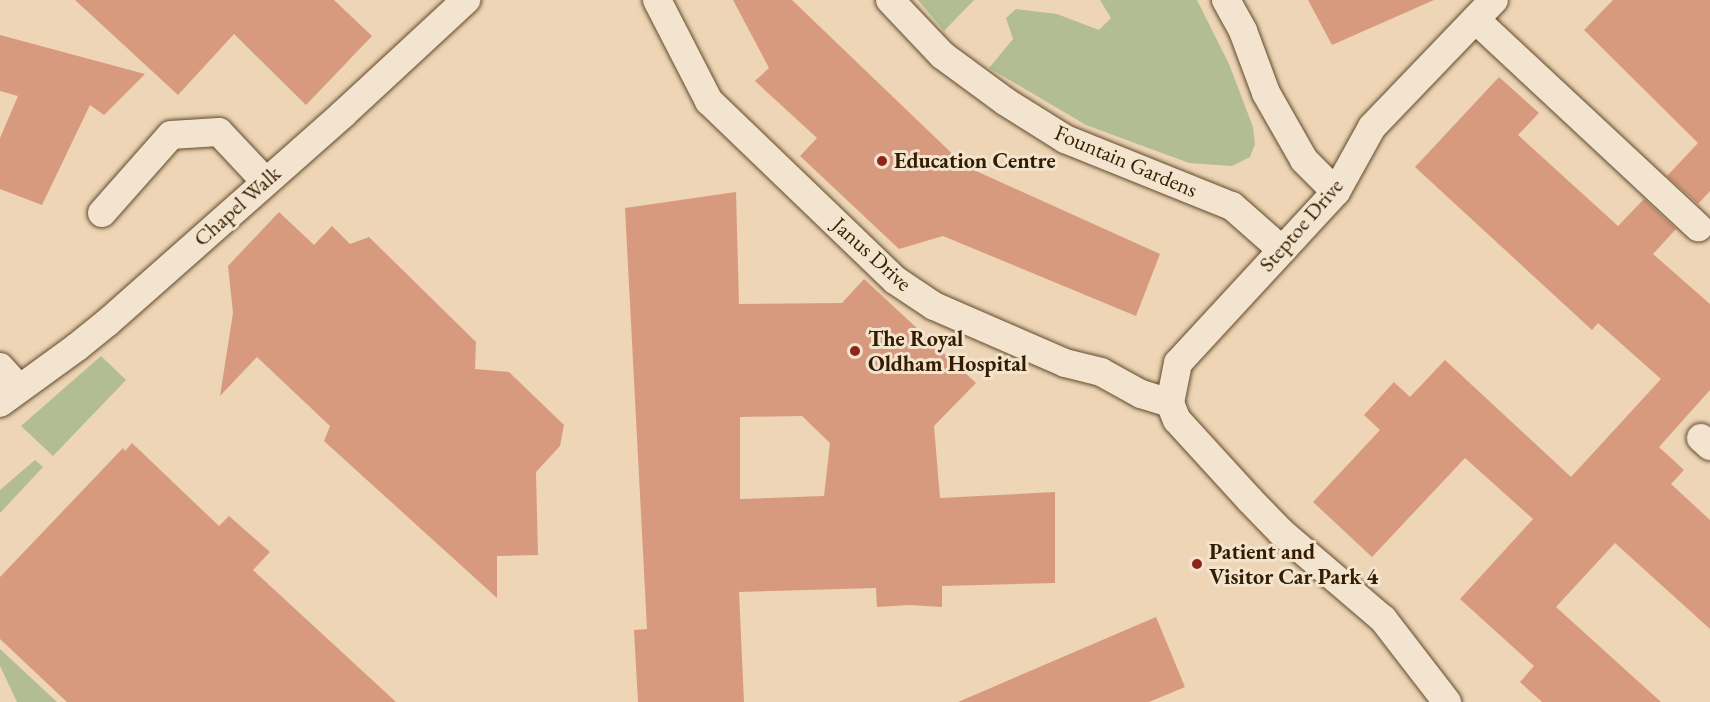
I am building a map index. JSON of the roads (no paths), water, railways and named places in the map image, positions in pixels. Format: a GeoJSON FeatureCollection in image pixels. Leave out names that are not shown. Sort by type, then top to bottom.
{"type":"FeatureCollection","features":[{"type":"Feature","properties":{"kind":"lane","name":"Chapel Walk"},"geometry":{"type":"LineString","coordinates":[[6,386],[93,334],[343,114],[466,0]]}},
{"type":"Feature","properties":{"kind":"lane","name":"Janus Drive"},"geometry":{"type":"LineString","coordinates":[[657,0],[708,100],[895,280],[934,306],[1065,363],[1101,372],[1141,394],[1170,403]]}},
{"type":"Feature","properties":{"kind":"lane","name":"Fountain Gardens"},"geometry":{"type":"LineString","coordinates":[[890,0],[942,55],[1006,102],[1065,139],[1232,206],[1281,249]]}},
{"type":"Feature","properties":{"kind":"lane"},"geometry":{"type":"LineString","coordinates":[[1226,0],[1243,31],[1266,93],[1298,150],[1304,160],[1336,192]]}},
{"type":"Feature","properties":{"kind":"lane"},"geometry":{"type":"LineString","coordinates":[[1485,10],[1698,227]]}},
{"type":"Feature","properties":{"kind":"lane","name":"Steptoe Drive"},"geometry":{"type":"LineString","coordinates":[[1170,403],[1178,363],[1336,192],[1372,127],[1485,10]]}},
{"type":"Feature","properties":{"kind":"lane"},"geometry":{"type":"LineString","coordinates":[[102,213],[171,135],[219,132],[265,181]]}},
{"type":"Feature","properties":{"kind":"lane"},"geometry":{"type":"LineString","coordinates":[[1170,403],[1177,420],[1281,532],[1383,619],[1447,702]]}},
{"type":"Feature","properties":{"kind":"place","name":"Education Centre"},"geometry":{"type":"Point","coordinates":[882,161]}},
{"type":"Feature","properties":{"kind":"place","name":"The Royal Oldham Hospital"},"geometry":{"type":"Point","coordinates":[855,351]}},
{"type":"Feature","properties":{"kind":"place","name":"Patient and Visitor Car Park 4"},"geometry":{"type":"Point","coordinates":[1197,564]}}]}
